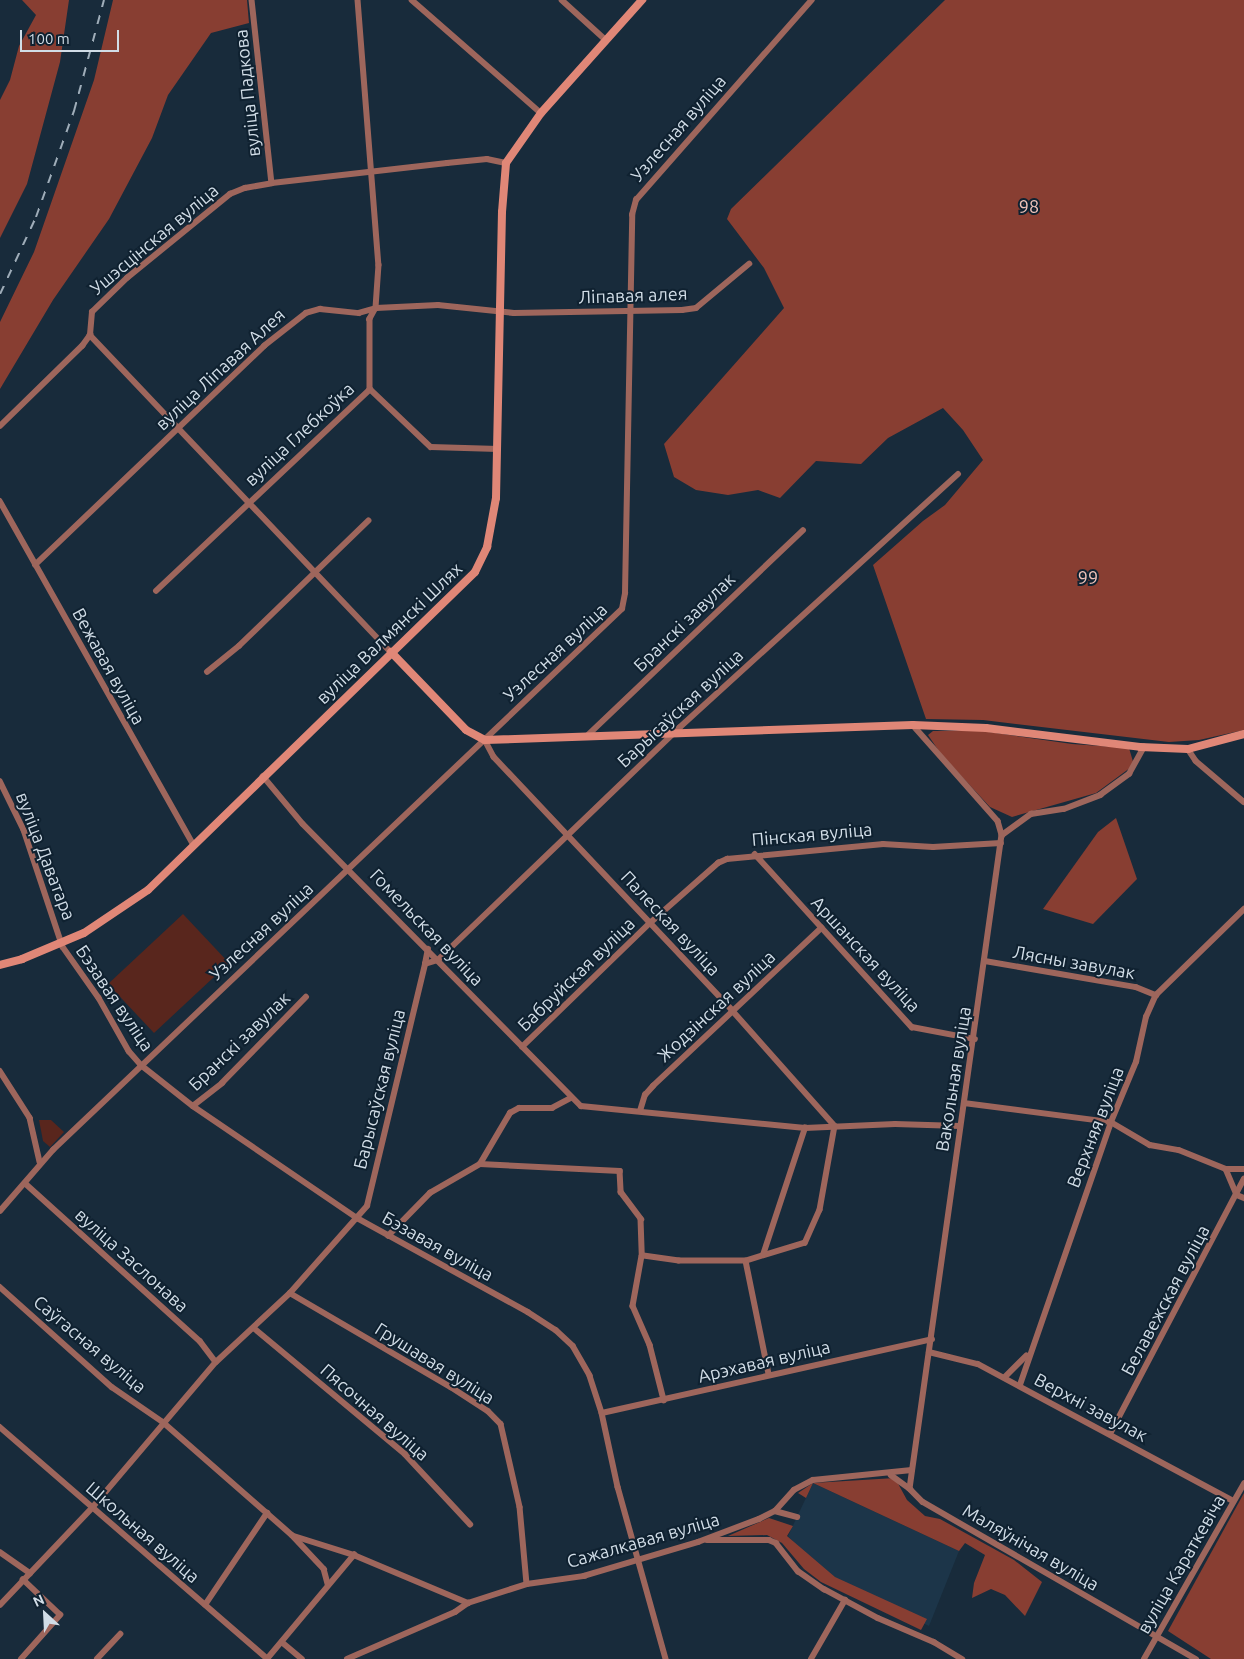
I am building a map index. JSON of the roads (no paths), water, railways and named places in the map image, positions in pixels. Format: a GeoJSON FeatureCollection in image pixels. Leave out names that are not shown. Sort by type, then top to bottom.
{"type":"FeatureCollection","features":[{"type":"Feature","properties":{"kind":"main road"},"geometry":{"type":"LineString","coordinates":[[506,163],[542,112],[642,0]]}},
{"type":"Feature","properties":{"kind":"main road","name":"вуліца Валмянскі Шлях"},"geometry":{"type":"LineString","coordinates":[[0,964],[62,943],[102,922],[148,890],[263,776],[392,652],[424,624],[475,572],[487,547],[495,514],[502,311],[502,212],[506,163]]}},
{"type":"Feature","properties":{"kind":"main road"},"geometry":{"type":"LineString","coordinates":[[392,652],[466,730],[485,740],[913,725],[986,728],[1144,747],[1188,749],[1244,734]]}},
{"type":"Feature","properties":{"kind":"street","name":"вуліца Падкова"},"geometry":{"type":"LineString","coordinates":[[252,0],[272,183]]}},
{"type":"Feature","properties":{"kind":"street"},"geometry":{"type":"LineString","coordinates":[[358,0],[374,172],[379,265],[376,308],[370,319],[370,389],[431,447],[498,449]]}},
{"type":"Feature","properties":{"kind":"street"},"geometry":{"type":"LineString","coordinates":[[412,0],[542,112]]}},
{"type":"Feature","properties":{"kind":"street"},"geometry":{"type":"LineString","coordinates":[[562,0],[606,40]]}},
{"type":"Feature","properties":{"kind":"street","name":"Узлесная вуліца"},"geometry":{"type":"LineString","coordinates":[[40,1162],[622,609],[625,584],[629,311],[636,200],[812,0]]}},
{"type":"Feature","properties":{"kind":"street","name":"Ушэсцінская вуліца"},"geometry":{"type":"LineString","coordinates":[[90,335],[92,312],[160,250],[230,194],[245,188],[272,183],[487,159],[506,163]]}},
{"type":"Feature","properties":{"kind":"street","name":"Ліпавая алея"},"geometry":{"type":"LineString","coordinates":[[502,311],[629,311],[696,308],[749,264]]}},
{"type":"Feature","properties":{"kind":"street","name":"вуліца Ліпавая Алея"},"geometry":{"type":"LineString","coordinates":[[35,565],[298,316],[320,309],[359,313],[376,308],[438,306],[502,311]]}},
{"type":"Feature","properties":{"kind":"street"},"geometry":{"type":"LineString","coordinates":[[0,426],[69,360],[90,335]]}},
{"type":"Feature","properties":{"kind":"street","name":"вуліца Глебкоўка"},"geometry":{"type":"LineString","coordinates":[[90,335],[180,427],[392,652]]}},
{"type":"Feature","properties":{"kind":"street","name":"вуліца Глебкоўка"},"geometry":{"type":"LineString","coordinates":[[156,592],[248,501],[370,389]]}},
{"type":"Feature","properties":{"kind":"street","name":"Барысаўская вуліца"},"geometry":{"type":"LineString","coordinates":[[425,964],[438,960],[520,884],[566,833],[958,474]]}},
{"type":"Feature","properties":{"kind":"street","name":"Вежавая вуліца"},"geometry":{"type":"LineString","coordinates":[[0,500],[194,845]]}},
{"type":"Feature","properties":{"kind":"street"},"geometry":{"type":"LineString","coordinates":[[207,672],[316,572],[368,521]]}},
{"type":"Feature","properties":{"kind":"street","name":"Бранскі завулак"},"geometry":{"type":"LineString","coordinates":[[587,736],[803,530]]}},
{"type":"Feature","properties":{"kind":"street"},"geometry":{"type":"LineString","coordinates":[[913,725],[998,821],[1002,835],[1031,814],[1064,809],[1100,795],[1129,774],[1144,747]]}},
{"type":"Feature","properties":{"kind":"street","name":"Палеская вуліца"},"geometry":{"type":"LineString","coordinates":[[485,740],[494,757],[732,1010],[835,1126]]}},
{"type":"Feature","properties":{"kind":"street"},"geometry":{"type":"LineString","coordinates":[[1188,749],[1196,761],[1244,802]]}},
{"type":"Feature","properties":{"kind":"street","name":"Гомельская вуліца"},"geometry":{"type":"LineString","coordinates":[[263,776],[302,824],[349,868],[571,1098],[589,1109],[640,1111],[805,1128],[835,1126],[960,1126]]}},
{"type":"Feature","properties":{"kind":"street","name":"вуліца Даватара"},"geometry":{"type":"LineString","coordinates":[[0,781],[24,830],[62,943]]}},
{"type":"Feature","properties":{"kind":"street","name":"Вакольная вуліца"},"geometry":{"type":"LineString","coordinates":[[911,1470],[932,1339],[960,1126],[975,1040],[1002,835]]}},
{"type":"Feature","properties":{"kind":"street","name":"Пінская вуліца"},"geometry":{"type":"LineString","coordinates":[[650,923],[718,863],[735,856],[883,844],[934,847],[1001,843]]}},
{"type":"Feature","properties":{"kind":"street","name":"Аршанская вуліца"},"geometry":{"type":"LineString","coordinates":[[755,854],[912,1027],[975,1040]]}},
{"type":"Feature","properties":{"kind":"street","name":"Верхняя вуліца"},"geometry":{"type":"LineString","coordinates":[[1020,1385],[1028,1355],[1111,1122],[1136,1062],[1146,1017],[1156,995],[1244,909]]}},
{"type":"Feature","properties":{"kind":"street","name":"Бабруйская вуліца"},"geometry":{"type":"LineString","coordinates":[[522,1047],[650,923]]}},
{"type":"Feature","properties":{"kind":"street","name":"Жодзінская вуліца"},"geometry":{"type":"LineString","coordinates":[[640,1111],[645,1095],[653,1086],[821,928]]}},
{"type":"Feature","properties":{"kind":"street","name":"Бэзавая вуліца"},"geometry":{"type":"LineString","coordinates":[[62,943],[129,1051],[141,1065],[193,1106],[357,1218],[556,1330],[582,1361],[602,1413],[666,1659]]}},
{"type":"Feature","properties":{"kind":"street","name":"Барысаўская вуліца"},"geometry":{"type":"LineString","coordinates":[[357,1218],[367,1206],[428,949]]}},
{"type":"Feature","properties":{"kind":"street","name":"Лясны завулак"},"geometry":{"type":"LineString","coordinates":[[985,962],[1136,987],[1156,995]]}},
{"type":"Feature","properties":{"kind":"street","name":"Бранскі завулак"},"geometry":{"type":"LineString","coordinates":[[193,1106],[222,1083],[306,997]]}},
{"type":"Feature","properties":{"kind":"street"},"geometry":{"type":"LineString","coordinates":[[0,1071],[30,1118],[40,1162],[25,1183],[0,1211]]}},
{"type":"Feature","properties":{"kind":"street"},"geometry":{"type":"LineString","coordinates":[[388,1236],[430,1193],[480,1164],[510,1113],[519,1108],[552,1108],[571,1098]]}},
{"type":"Feature","properties":{"kind":"street"},"geometry":{"type":"LineString","coordinates":[[964,1104],[1111,1122],[1150,1145],[1179,1150],[1226,1169],[1244,1169]]}},
{"type":"Feature","properties":{"kind":"street"},"geometry":{"type":"LineString","coordinates":[[642,1256],[679,1261],[746,1261],[805,1243],[816,1223],[835,1126]]}},
{"type":"Feature","properties":{"kind":"street"},"geometry":{"type":"LineString","coordinates":[[763,1255],[805,1128]]}},
{"type":"Feature","properties":{"kind":"street"},"geometry":{"type":"LineString","coordinates":[[480,1164],[620,1171],[621,1192],[641,1219],[642,1256],[633,1306],[650,1344],[664,1400]]}},
{"type":"Feature","properties":{"kind":"street"},"geometry":{"type":"LineString","coordinates":[[1226,1169],[1237,1195],[1244,1198]]}},
{"type":"Feature","properties":{"kind":"street","name":"Белавежская вуліца"},"geometry":{"type":"LineString","coordinates":[[1110,1434],[1244,1179]]}},
{"type":"Feature","properties":{"kind":"street","name":"вуліца Заслонава"},"geometry":{"type":"LineString","coordinates":[[25,1183],[200,1341],[216,1362]]}},
{"type":"Feature","properties":{"kind":"street"},"geometry":{"type":"LineString","coordinates":[[0,1605],[92,1508],[163,1422],[216,1362],[290,1293],[357,1218]]}},
{"type":"Feature","properties":{"kind":"street"},"geometry":{"type":"LineString","coordinates":[[746,1261],[769,1374]]}},
{"type":"Feature","properties":{"kind":"street","name":"Саўгасная вуліца"},"geometry":{"type":"LineString","coordinates":[[0,1287],[112,1387],[163,1422],[268,1513],[324,1569],[328,1584]]}},
{"type":"Feature","properties":{"kind":"street","name":"Грушавая вуліца"},"geometry":{"type":"LineString","coordinates":[[290,1293],[451,1387],[488,1411],[501,1424],[520,1507],[527,1584]]}},
{"type":"Feature","properties":{"kind":"street","name":"Пясочная вуліца"},"geometry":{"type":"LineString","coordinates":[[254,1328],[405,1454],[470,1524]]}},
{"type":"Feature","properties":{"kind":"street","name":"Арэхавая вуліца"},"geometry":{"type":"LineString","coordinates":[[602,1413],[769,1374],[932,1339]]}},
{"type":"Feature","properties":{"kind":"street","name":"Верхні завулак"},"geometry":{"type":"LineString","coordinates":[[929,1352],[978,1364],[1005,1377],[1234,1501]]}},
{"type":"Feature","properties":{"kind":"street"},"geometry":{"type":"LineString","coordinates":[[1005,1377],[1028,1355]]}},
{"type":"Feature","properties":{"kind":"street","name":"Школьная вуліца"},"geometry":{"type":"LineString","coordinates":[[0,1427],[268,1659]]}},
{"type":"Feature","properties":{"kind":"street"},"geometry":{"type":"LineString","coordinates":[[910,1489],[911,1470]]}},
{"type":"Feature","properties":{"kind":"street","name":"Сажалкавая вуліца"},"geometry":{"type":"LineString","coordinates":[[347,1659],[455,1612],[468,1603],[527,1584],[584,1576],[702,1540],[775,1510],[794,1490],[813,1480],[888,1474],[911,1470]]}},
{"type":"Feature","properties":{"kind":"street"},"geometry":{"type":"LineString","coordinates":[[888,1474],[897,1477],[910,1489]]}},
{"type":"Feature","properties":{"kind":"street","name":"вуліца Караткевіча"},"geometry":{"type":"LineString","coordinates":[[1144,1659],[1244,1484]]}},
{"type":"Feature","properties":{"kind":"street","name":"Маляўнічая вуліца"},"geometry":{"type":"LineString","coordinates":[[910,1489],[923,1502],[1196,1659]]}},
{"type":"Feature","properties":{"kind":"street"},"geometry":{"type":"LineString","coordinates":[[775,1510],[797,1517]]}},
{"type":"Feature","properties":{"kind":"street"},"geometry":{"type":"LineString","coordinates":[[205,1605],[268,1513]]}},
{"type":"Feature","properties":{"kind":"street"},"geometry":{"type":"LineString","coordinates":[[292,1535],[354,1555],[468,1603]]}},
{"type":"Feature","properties":{"kind":"street"},"geometry":{"type":"LineString","coordinates":[[702,1540],[769,1540],[776,1543],[798,1571],[845,1600],[934,1642],[962,1659]]}},
{"type":"Feature","properties":{"kind":"street"},"geometry":{"type":"LineString","coordinates":[[0,1552],[30,1573]]}},
{"type":"Feature","properties":{"kind":"street"},"geometry":{"type":"LineString","coordinates":[[268,1659],[328,1584],[354,1555]]}},
{"type":"Feature","properties":{"kind":"street"},"geometry":{"type":"LineString","coordinates":[[21,1659],[60,1615],[23,1580]]}},
{"type":"Feature","properties":{"kind":"street"},"geometry":{"type":"LineString","coordinates":[[811,1659],[845,1600]]}},
{"type":"Feature","properties":{"kind":"street"},"geometry":{"type":"LineString","coordinates":[[97,1659],[120,1634]]}},
{"type":"Feature","properties":{"kind":"street"},"geometry":{"type":"LineString","coordinates":[[282,1642],[302,1659]]}},
{"type":"Feature","properties":{"kind":"railway"},"geometry":{"type":"LineString","coordinates":[[0,294],[36,217],[74,111],[104,0]]}},
{"type":"Feature","properties":{"kind":"park label","name":"98"},"geometry":{"type":"Point","coordinates":[1029,206]}},
{"type":"Feature","properties":{"kind":"park label","name":"99"},"geometry":{"type":"Point","coordinates":[1088,577]}}]}
